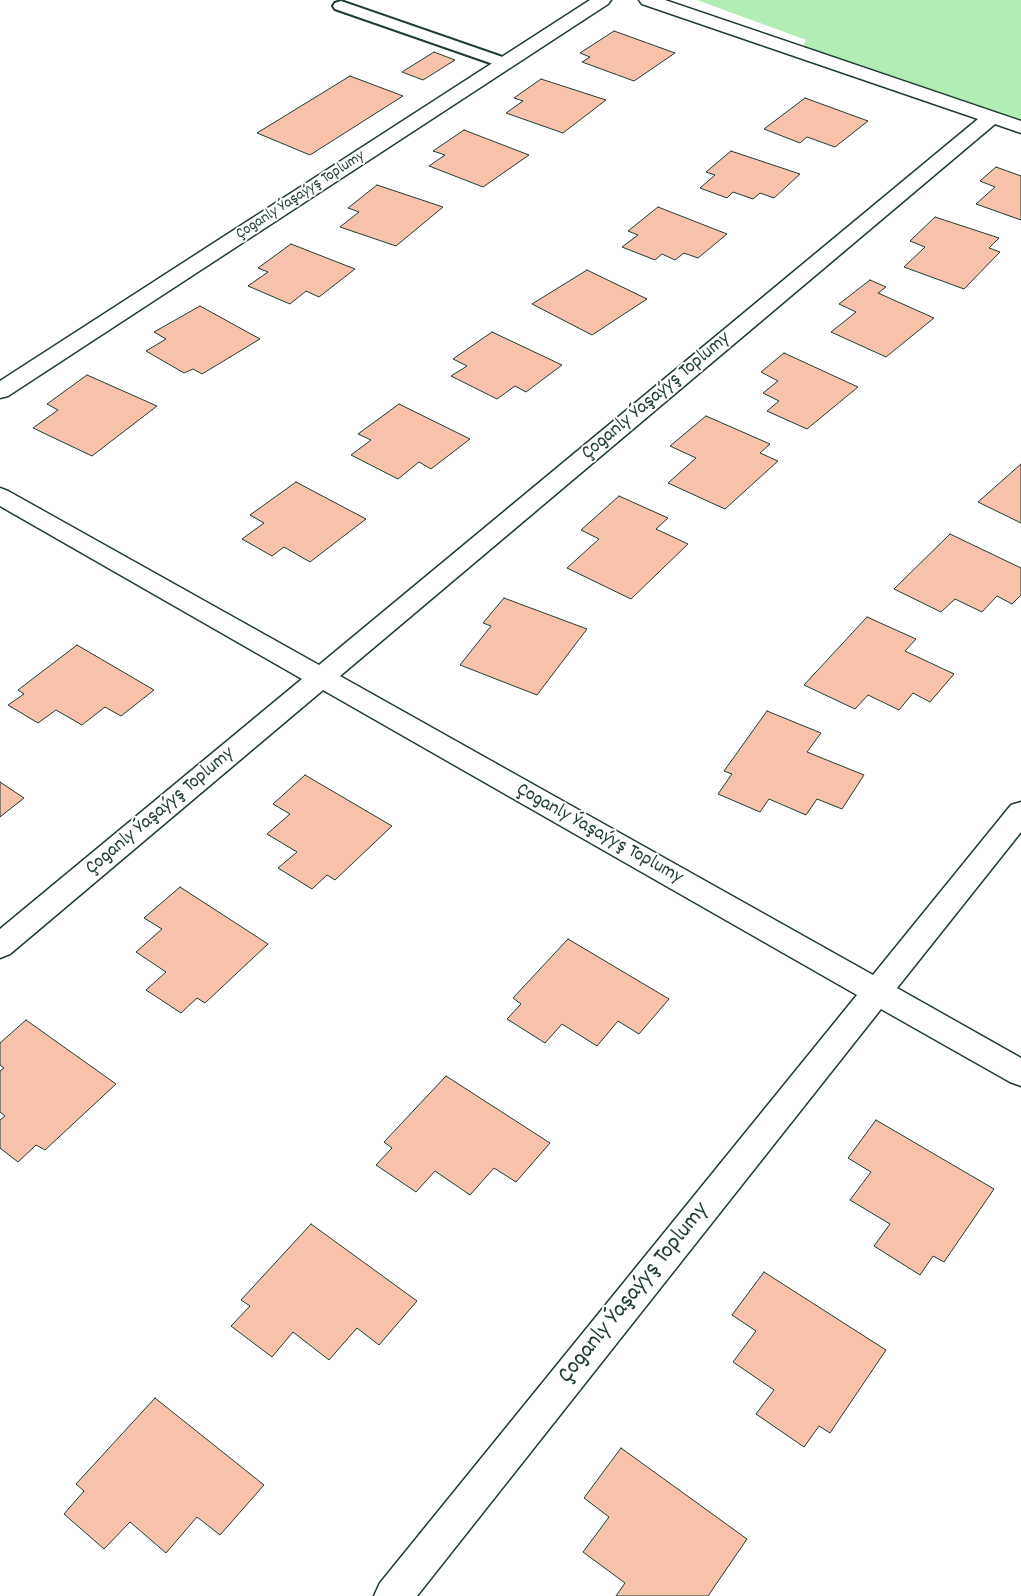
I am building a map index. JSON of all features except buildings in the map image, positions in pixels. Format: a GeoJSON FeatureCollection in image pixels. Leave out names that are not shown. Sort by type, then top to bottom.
{"type":"FeatureCollection","features":[{"type":"Feature","properties":{"kind":"street","name":"Çoganly Ýaşaýyş Toplumy"},"geometry":{"type":"LineString","coordinates":[[0,391],[602,0]]}},
{"type":"Feature","properties":{"kind":"street"},"geometry":{"type":"LineString","coordinates":[[648,0],[1021,127]]}},
{"type":"Feature","properties":{"kind":"street","name":"Çoganly Ýaşaýyş Toplumy"},"geometry":{"type":"LineString","coordinates":[[0,946],[992,117]]}},
{"type":"Feature","properties":{"kind":"street","name":"Çoganly Ýaşaýyş Toplumy"},"geometry":{"type":"LineString","coordinates":[[0,496],[1021,1073]]}},
{"type":"Feature","properties":{"kind":"street","name":"Çoganly Ýaşaýyş Toplumy"},"geometry":{"type":"LineString","coordinates":[[393,1596],[1021,812]]}},
{"type":"Feature","properties":{"kind":"lane"},"geometry":{"type":"LineString","coordinates":[[341,6],[505,63]]}},
{"type":"Feature","properties":{"kind":"green space"},"geometry":{"type":"Polygon","coordinates":[[[697,0],[1021,0],[1021,121],[803,46],[806,40],[697,0]]]}}]}
